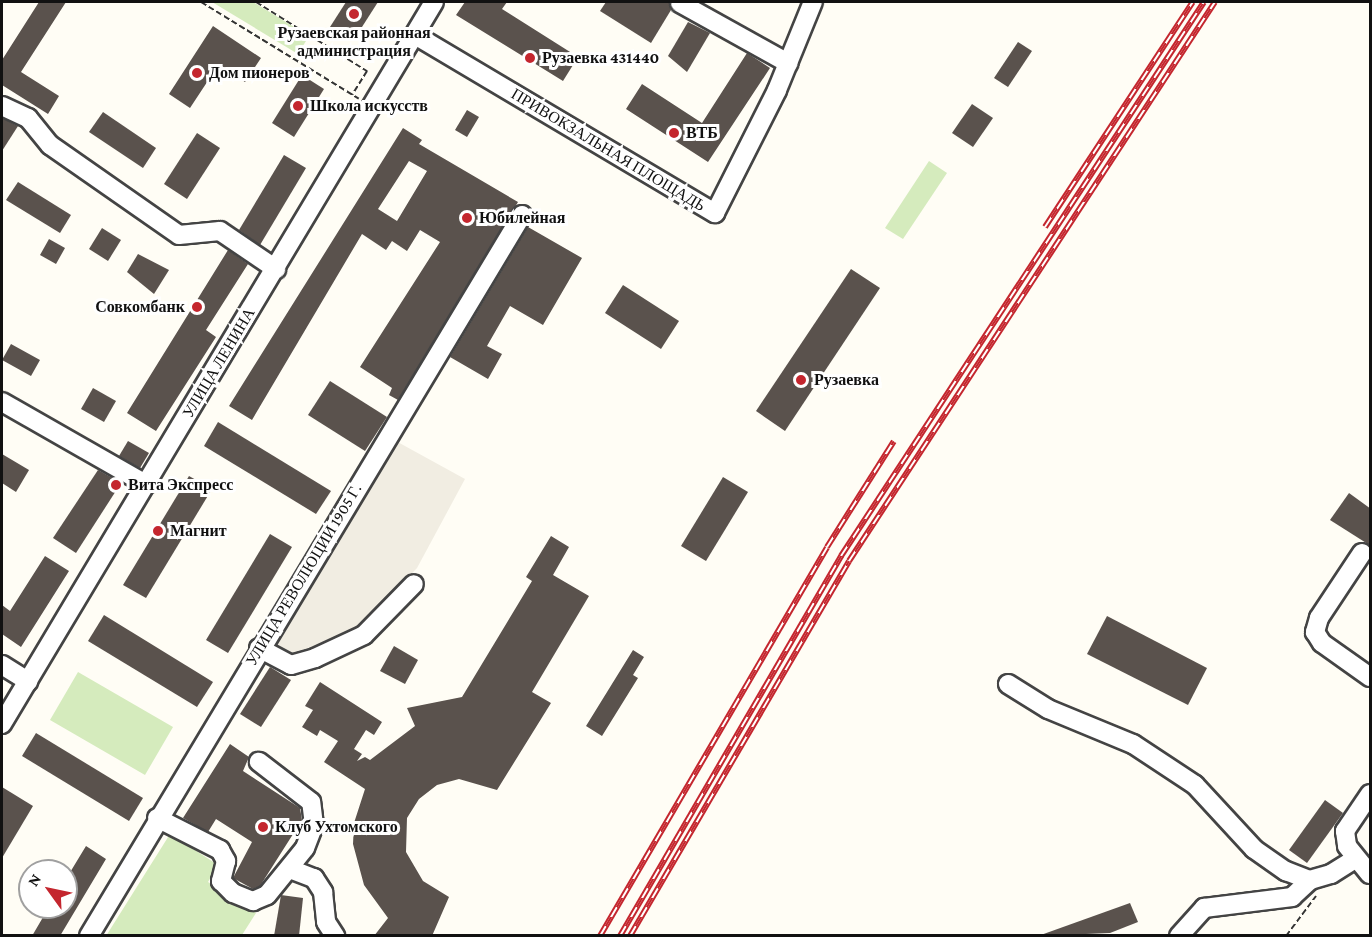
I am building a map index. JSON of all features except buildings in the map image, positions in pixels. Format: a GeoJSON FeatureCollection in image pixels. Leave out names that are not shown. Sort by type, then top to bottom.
{"type":"FeatureCollection","features":[{"type":"Feature","properties":{"kind":"street","name":"УЛИЦА ЛЕНИНА"},"geometry":{"type":"LineString","coordinates":[[2,724],[434,2]]}},
{"type":"Feature","properties":{"kind":"street"},"geometry":{"type":"LineString","coordinates":[[680,3],[788,63],[813,2]]}},
{"type":"Feature","properties":{"kind":"street","name":"ПРИВОКЗАЛЬНАЯ ПЛОЩАДЬ"},"geometry":{"type":"LineString","coordinates":[[415,35],[715,213],[777,90],[788,63]]}},
{"type":"Feature","properties":{"kind":"street"},"geometry":{"type":"LineString","coordinates":[[2,106],[28,118],[50,145],[179,235],[220,231],[276,268]]}},
{"type":"Feature","properties":{"kind":"street","name":"УЛИЦА РЕВОЛЮЦИИ 1905 Г."},"geometry":{"type":"LineString","coordinates":[[88,936],[522,215]]}},
{"type":"Feature","properties":{"kind":"street"},"geometry":{"type":"LineString","coordinates":[[2,402],[146,484]]}},
{"type":"Feature","properties":{"kind":"street"},"geometry":{"type":"LineString","coordinates":[[1362,553],[1319,618],[1315,632],[1322,643],[1371,677]]}},
{"type":"Feature","properties":{"kind":"street"},"geometry":{"type":"LineString","coordinates":[[260,648],[291,665],[315,658],[364,635],[414,584]]}},
{"type":"Feature","properties":{"kind":"street"},"geometry":{"type":"LineString","coordinates":[[2,664],[28,681]]}},
{"type":"Feature","properties":{"kind":"street"},"geometry":{"type":"LineString","coordinates":[[1008,684],[1048,709],[1133,744],[1195,785],[1254,849],[1314,887]]}},
{"type":"Feature","properties":{"kind":"street"},"geometry":{"type":"LineString","coordinates":[[158,818],[220,850],[226,861],[221,881],[253,901],[267,895],[290,869],[314,825],[311,802],[259,762]]}},
{"type":"Feature","properties":{"kind":"street"},"geometry":{"type":"LineString","coordinates":[[1371,794],[1345,831],[1355,859],[1371,874]]}},
{"type":"Feature","properties":{"kind":"street"},"geometry":{"type":"LineString","coordinates":[[1179,936],[1204,908],[1292,897],[1314,887],[1355,859]]}},
{"type":"Feature","properties":{"kind":"street"},"geometry":{"type":"LineString","coordinates":[[290,869],[314,878],[323,892],[326,922],[335,936]]}},
{"type":"Feature","properties":{"kind":"path"},"geometry":{"type":"LineString","coordinates":[[201,2],[371,107]]}},
{"type":"Feature","properties":{"kind":"path"},"geometry":{"type":"LineString","coordinates":[[256,2],[367,70],[352,95]]}},
{"type":"Feature","properties":{"kind":"path"},"geometry":{"type":"LineString","coordinates":[[1286,936],[1314,887]]}},
{"type":"Feature","properties":{"kind":"green space"},"geometry":{"type":"Polygon","coordinates":[[[212,2],[253,2],[309,36],[298,54],[212,2]]]}},
{"type":"Feature","properties":{"kind":"green space"},"geometry":{"type":"Polygon","coordinates":[[[929,161],[947,173],[903,239],[885,228],[929,161]]]}},
{"type":"Feature","properties":{"kind":"green space"},"geometry":{"type":"Polygon","coordinates":[[[78,672],[173,727],[145,775],[50,720],[78,672]]]}},
{"type":"Feature","properties":{"kind":"green space"},"geometry":{"type":"Polygon","coordinates":[[[170,834],[218,865],[208,882],[256,913],[242,935],[106,936],[170,834]]]}},
{"type":"Feature","properties":{"kind":"shaded area"},"geometry":{"type":"Polygon","coordinates":[[[394,440],[465,479],[417,568],[355,634],[302,656],[285,656],[271,648],[394,440]]]}},
{"type":"Feature","properties":{"kind":"railway"},"geometry":{"type":"LineString","coordinates":[[1045,227],[1193,2]]}},
{"type":"Feature","properties":{"kind":"railway"},"geometry":{"type":"LineString","coordinates":[[620,936],[841,556],[1204,2]]}},
{"type":"Feature","properties":{"kind":"railway"},"geometry":{"type":"LineString","coordinates":[[630,936],[849,561],[1215,2]]}},
{"type":"Feature","properties":{"kind":"railway"},"geometry":{"type":"LineString","coordinates":[[600,936],[827,547],[894,441]]}},
{"type":"Feature","properties":{"kind":"place","name":"Рузаевская районная администрация"},"geometry":{"type":"Point","coordinates":[354,14]}},
{"type":"Feature","properties":{"kind":"place","name":"Рузаевка 431440"},"geometry":{"type":"Point","coordinates":[530,58]}},
{"type":"Feature","properties":{"kind":"place","name":"Дом пионеров"},"geometry":{"type":"Point","coordinates":[197,73]}},
{"type":"Feature","properties":{"kind":"place","name":"Школа искусств"},"geometry":{"type":"Point","coordinates":[298,106]}},
{"type":"Feature","properties":{"kind":"place","name":"ВТБ"},"geometry":{"type":"Point","coordinates":[674,133]}},
{"type":"Feature","properties":{"kind":"place","name":"Юбилейная"},"geometry":{"type":"Point","coordinates":[467,218]}},
{"type":"Feature","properties":{"kind":"place","name":"Совкомбанк"},"geometry":{"type":"Point","coordinates":[197,307]}},
{"type":"Feature","properties":{"kind":"place","name":"Рузаевка"},"geometry":{"type":"Point","coordinates":[801,380]}},
{"type":"Feature","properties":{"kind":"place","name":"Вита Экспресс"},"geometry":{"type":"Point","coordinates":[116,485]}},
{"type":"Feature","properties":{"kind":"place","name":"Магнит"},"geometry":{"type":"Point","coordinates":[158,531]}},
{"type":"Feature","properties":{"kind":"place","name":"Клуб Ухтомского"},"geometry":{"type":"Point","coordinates":[263,827]}}]}
